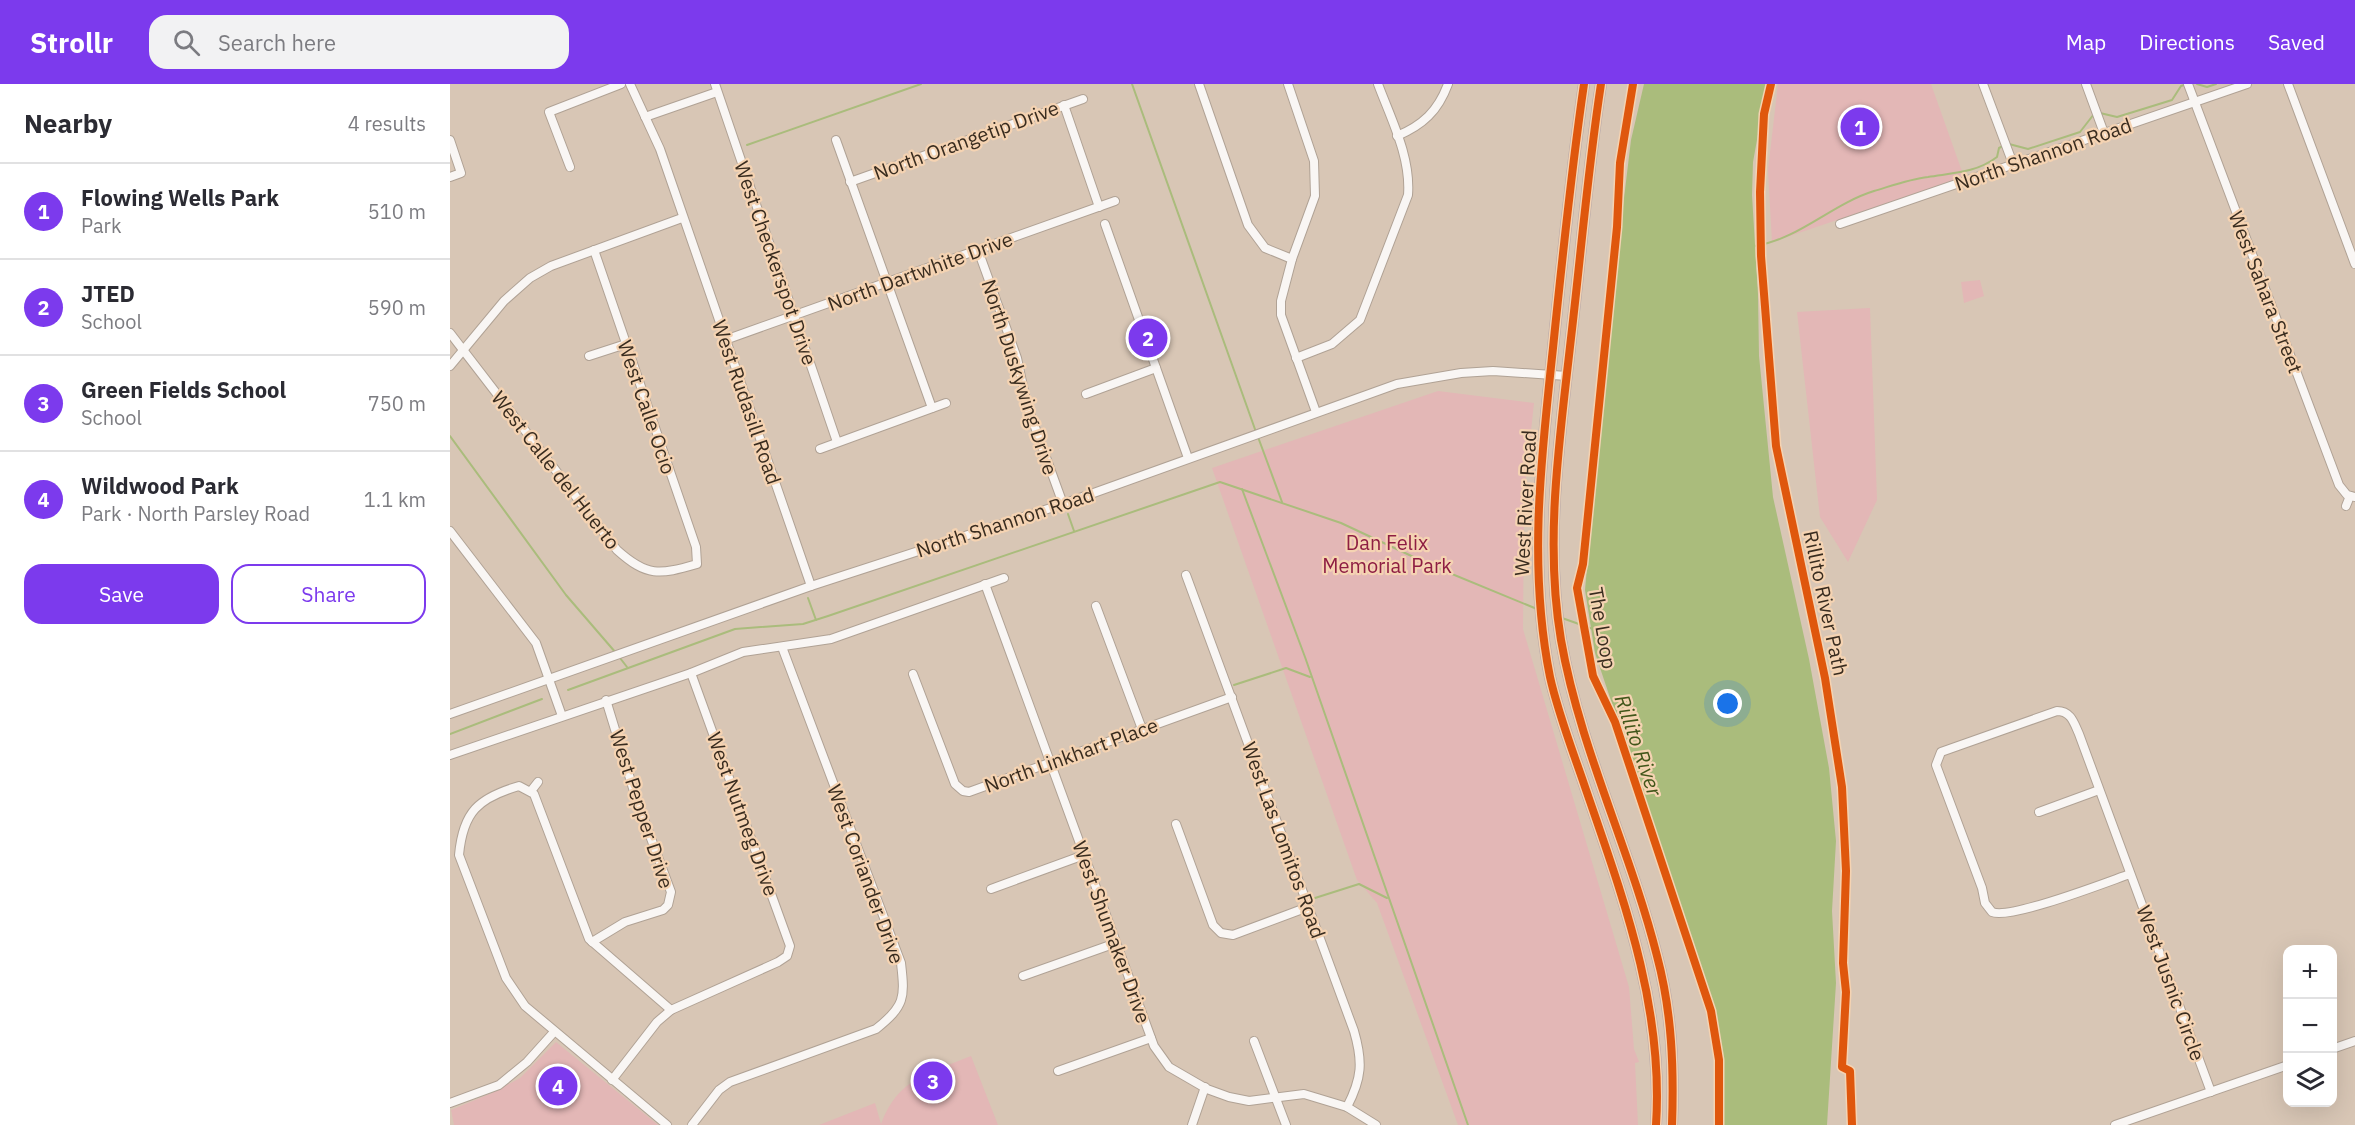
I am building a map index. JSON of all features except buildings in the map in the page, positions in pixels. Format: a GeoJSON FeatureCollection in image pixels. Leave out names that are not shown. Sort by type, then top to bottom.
{"type":"FeatureCollection","features":[{"type":"Feature","properties":{"kind":"main road","name":"West River Road"},"geometry":{"type":"LineString","coordinates":[[1584,84],[1574,150],[1537,512],[1539,598],[1551,680],[1636,944],[1651,1016],[1656,1072],[1656,1125]]}},
{"type":"Feature","properties":{"kind":"main road","name":"West River Road"},"geometry":{"type":"LineString","coordinates":[[1601,84],[1567,376],[1553,526],[1556,604],[1568,677],[1649,927],[1669,1014],[1674,1069],[1672,1125]]}},
{"type":"Feature","properties":{"kind":"main road"},"geometry":{"type":"LineString","coordinates":[[1651,1016],[1669,1014]]}},
{"type":"Feature","properties":{"kind":"street"},"geometry":{"type":"LineString","coordinates":[[570,167],[549,112],[621,84]]}},
{"type":"Feature","properties":{"kind":"street","name":"West Rudasill Road"},"geometry":{"type":"LineString","coordinates":[[630,84],[660,149],[811,586]]}},
{"type":"Feature","properties":{"kind":"street"},"geometry":{"type":"LineString","coordinates":[[1199,84],[1248,225],[1265,248],[1292,259]]}},
{"type":"Feature","properties":{"kind":"street"},"geometry":{"type":"LineString","coordinates":[[1288,84],[1312,155],[1315,196],[1292,259],[1281,308],[1316,412]]}},
{"type":"Feature","properties":{"kind":"street"},"geometry":{"type":"LineString","coordinates":[[1296,358],[1332,344],[1360,320],[1408,195],[1409,178],[1378,84]]}},
{"type":"Feature","properties":{"kind":"street"},"geometry":{"type":"LineString","coordinates":[[1397,136],[1427,119],[1444,96],[1448,84]]}},
{"type":"Feature","properties":{"kind":"street"},"geometry":{"type":"LineString","coordinates":[[1983,84],[2013,164]]}},
{"type":"Feature","properties":{"kind":"street"},"geometry":{"type":"LineString","coordinates":[[2086,84],[2104,133]]}},
{"type":"Feature","properties":{"kind":"street","name":"West Sahara Street"},"geometry":{"type":"LineString","coordinates":[[2188,84],[2339,485],[2352,497]]}},
{"type":"Feature","properties":{"kind":"street","name":"North Shannon Road"},"geometry":{"type":"LineString","coordinates":[[1840,224],[2247,84]]}},
{"type":"Feature","properties":{"kind":"street"},"geometry":{"type":"LineString","coordinates":[[2288,84],[2355,264]]}},
{"type":"Feature","properties":{"kind":"street"},"geometry":{"type":"LineString","coordinates":[[645,117],[716,88]]}},
{"type":"Feature","properties":{"kind":"street","name":"West Checkerspot Drive"},"geometry":{"type":"LineString","coordinates":[[716,88],[837,442]]}},
{"type":"Feature","properties":{"kind":"street","name":"North Orangetip Drive"},"geometry":{"type":"LineString","coordinates":[[850,182],[1083,99]]}},
{"type":"Feature","properties":{"kind":"street"},"geometry":{"type":"LineString","coordinates":[[1064,105],[1099,207]]}},
{"type":"Feature","properties":{"kind":"street"},"geometry":{"type":"LineString","coordinates":[[450,140],[461,173],[450,177]]}},
{"type":"Feature","properties":{"kind":"street"},"geometry":{"type":"LineString","coordinates":[[836,140],[932,408]]}},
{"type":"Feature","properties":{"kind":"street","name":"North Dartwhite Drive"},"geometry":{"type":"LineString","coordinates":[[725,340],[1115,201]]}},
{"type":"Feature","properties":{"kind":"street"},"geometry":{"type":"LineString","coordinates":[[450,366],[504,301],[530,278],[551,266],[682,218]]}},
{"type":"Feature","properties":{"kind":"street"},"geometry":{"type":"LineString","coordinates":[[1106,224],[1188,458]]}},
{"type":"Feature","properties":{"kind":"street","name":"West Calle Ocio"},"geometry":{"type":"LineString","coordinates":[[594,250],[696,547],[697,564]]}},
{"type":"Feature","properties":{"kind":"street","name":"North Duskywing Drive"},"geometry":{"type":"LineString","coordinates":[[978,250],[1017,358],[1027,405],[1063,504]]}},
{"type":"Feature","properties":{"kind":"street","name":"West Calle del Huerto"},"geometry":{"type":"LineString","coordinates":[[450,333],[616,550],[634,566],[655,572],[672,571],[697,564]]}},
{"type":"Feature","properties":{"kind":"street"},"geometry":{"type":"LineString","coordinates":[[590,356],[626,344]]}},
{"type":"Feature","properties":{"kind":"street"},"geometry":{"type":"LineString","coordinates":[[1086,394],[1156,368]]}},
{"type":"Feature","properties":{"kind":"street","name":"North Shannon Road"},"geometry":{"type":"LineString","coordinates":[[450,714],[548,677],[811,586],[1063,504],[1396,384],[1461,373],[1567,376]]}},
{"type":"Feature","properties":{"kind":"street"},"geometry":{"type":"LineString","coordinates":[[820,449],[946,403]]}},
{"type":"Feature","properties":{"kind":"street"},"geometry":{"type":"LineString","coordinates":[[2346,506],[2352,497]]}},
{"type":"Feature","properties":{"kind":"street"},"geometry":{"type":"LineString","coordinates":[[450,531],[536,644],[562,716]]}},
{"type":"Feature","properties":{"kind":"street","name":"West Las Lomitos Road"},"geometry":{"type":"LineString","coordinates":[[1186,574],[1360,1055],[1360,1076],[1347,1107]]}},
{"type":"Feature","properties":{"kind":"street"},"geometry":{"type":"LineString","coordinates":[[450,755],[606,700],[691,673],[743,652],[831,639],[1004,578]]}},
{"type":"Feature","properties":{"kind":"street","name":"West Shumaker Drive"},"geometry":{"type":"LineString","coordinates":[[985,584],[1151,1038],[1169,1067],[1204,1087],[1229,1097],[1249,1101],[1305,1094],[1347,1107],[1376,1125]]}},
{"type":"Feature","properties":{"kind":"street"},"geometry":{"type":"LineString","coordinates":[[1096,606],[1142,729]]}},
{"type":"Feature","properties":{"kind":"street","name":"West Coriander Drive"},"geometry":{"type":"LineString","coordinates":[[692,1125],[719,1090],[730,1082],[876,1029],[896,1013],[904,991],[901,963],[782,647]]}},
{"type":"Feature","properties":{"kind":"street","name":"West Nutmeg Drive"},"geometry":{"type":"LineString","coordinates":[[670,1010],[778,962],[789,955],[790,946],[691,673]]}},
{"type":"Feature","properties":{"kind":"street","name":"North Linkhart Place"},"geometry":{"type":"LineString","coordinates":[[913,674],[951,776],[960,794],[975,791],[1051,764],[1232,697]]}},
{"type":"Feature","properties":{"kind":"street","name":"West Pepper Drive"},"geometry":{"type":"LineString","coordinates":[[592,942],[625,922],[663,910],[671,904],[671,892],[636,798],[606,700]]}},
{"type":"Feature","properties":{"kind":"street","name":"West Jusnic Circle"},"geometry":{"type":"LineString","coordinates":[[2130,874],[2043,903],[1991,915],[1934,756],[2057,711],[2068,710],[2079,734],[2211,1092]]}},
{"type":"Feature","properties":{"kind":"street"},"geometry":{"type":"LineString","coordinates":[[531,791],[538,782]]}},
{"type":"Feature","properties":{"kind":"street"},"geometry":{"type":"LineString","coordinates":[[612,1080],[657,1022],[670,1010],[592,942],[580,919],[539,803],[531,791],[519,786],[483,799],[469,815],[461,834],[459,855],[506,978],[525,1006],[554,1032],[612,1080],[668,1125]]}},
{"type":"Feature","properties":{"kind":"street"},"geometry":{"type":"LineString","coordinates":[[2038,812],[2099,790]]}},
{"type":"Feature","properties":{"kind":"street"},"geometry":{"type":"LineString","coordinates":[[1176,824],[1213,925],[1222,937],[1308,908]]}},
{"type":"Feature","properties":{"kind":"street"},"geometry":{"type":"LineString","coordinates":[[991,889],[1084,855]]}},
{"type":"Feature","properties":{"kind":"street"},"geometry":{"type":"LineString","coordinates":[[1023,976],[1116,943]]}},
{"type":"Feature","properties":{"kind":"street"},"geometry":{"type":"LineString","coordinates":[[450,1103],[500,1085],[527,1062],[554,1032]]}},
{"type":"Feature","properties":{"kind":"street"},"geometry":{"type":"LineString","coordinates":[[1058,1071],[1151,1038]]}},
{"type":"Feature","properties":{"kind":"street"},"geometry":{"type":"LineString","coordinates":[[1254,1041],[1286,1125]]}},
{"type":"Feature","properties":{"kind":"street"},"geometry":{"type":"LineString","coordinates":[[2337,1047],[2355,1041]]}},
{"type":"Feature","properties":{"kind":"street"},"geometry":{"type":"LineString","coordinates":[[2115,1125],[2283,1067]]}},
{"type":"Feature","properties":{"kind":"street"},"geometry":{"type":"LineString","coordinates":[[1192,1125],[1204,1087]]}},
{"type":"Feature","properties":{"kind":"green space"},"geometry":{"type":"Polygon","coordinates":[[[1778,84],[1931,84],[1964,177],[1772,242],[1768,170],[1778,84]]]}},
{"type":"Feature","properties":{"kind":"green space"},"geometry":{"type":"Polygon","coordinates":[[[1980,280],[1984,296],[1964,303],[1961,282],[1980,280]]]}},
{"type":"Feature","properties":{"kind":"green space"},"geometry":{"type":"Polygon","coordinates":[[[1870,308],[1877,500],[1848,562],[1820,517],[1797,312],[1870,308]]]}},
{"type":"Feature","properties":{"kind":"green space","name":"Dan Felix Memorial Park"},"geometry":{"type":"Polygon","coordinates":[[[1438,391],[1534,403],[1524,496],[1523,629],[1629,987],[1634,1049],[1639,1062],[1635,1063],[1638,1125],[1458,1125],[1377,903],[1357,880],[1212,468],[1438,391]]]}},
{"type":"Feature","properties":{"kind":"green space"},"geometry":{"type":"Polygon","coordinates":[[[556,1042],[658,1125],[454,1125],[451,1110],[492,1093],[520,1078],[556,1042]]]}},
{"type":"Feature","properties":{"kind":"green space"},"geometry":{"type":"Polygon","coordinates":[[[971,1056],[998,1125],[819,1125],[875,1103],[881,1124],[896,1096],[906,1087],[929,1073],[971,1056]]]}},
{"type":"Feature","properties":{"kind":"water","name":"Rillito River"},"geometry":{"type":"Polygon","coordinates":[[[1644,84],[1767,84],[1753,162],[1752,195],[1759,356],[1773,497],[1809,659],[1829,768],[1836,841],[1832,911],[1836,983],[1827,1125],[1722,1125],[1722,1062],[1709,992],[1595,653],[1585,590],[1608,331],[1631,140],[1644,84]]]}},
{"type":"Feature","properties":{"kind":"waterway"},"geometry":{"type":"LineString","coordinates":[[747,145],[921,84]]}},
{"type":"Feature","properties":{"kind":"waterway"},"geometry":{"type":"LineString","coordinates":[[1132,84],[1256,432]]}},
{"type":"Feature","properties":{"kind":"waterway"},"geometry":{"type":"LineString","coordinates":[[2100,113],[2117,117],[2172,100],[2181,86],[2187,84]]}},
{"type":"Feature","properties":{"kind":"waterway"},"geometry":{"type":"LineString","coordinates":[[2197,84],[2207,87],[2216,84]]}},
{"type":"Feature","properties":{"kind":"waterway"},"geometry":{"type":"LineString","coordinates":[[2009,144],[2028,149],[2080,132],[2094,114]]}},
{"type":"Feature","properties":{"kind":"waterway"},"geometry":{"type":"LineString","coordinates":[[1755,246],[1786,236],[1844,204],[1874,191],[1914,179],[1964,172],[1981,166],[1997,157],[1999,148],[2003,146]]}},
{"type":"Feature","properties":{"kind":"waterway"},"geometry":{"type":"LineString","coordinates":[[450,436],[566,595],[616,653]]}},
{"type":"Feature","properties":{"kind":"waterway"},"geometry":{"type":"LineString","coordinates":[[1258,437],[1282,502]]}},
{"type":"Feature","properties":{"kind":"waterway"},"geometry":{"type":"LineString","coordinates":[[568,690],[735,629],[803,624],[1220,482],[1341,523],[1435,567],[1537,609]]}},
{"type":"Feature","properties":{"kind":"waterway"},"geometry":{"type":"LineString","coordinates":[[1242,489],[1305,657],[1468,1125]]}},
{"type":"Feature","properties":{"kind":"waterway"},"geometry":{"type":"LineString","coordinates":[[1068,514],[1074,531]]}},
{"type":"Feature","properties":{"kind":"waterway"},"geometry":{"type":"LineString","coordinates":[[808,598],[816,620]]}},
{"type":"Feature","properties":{"kind":"waterway"},"geometry":{"type":"LineString","coordinates":[[1562,618],[1593,629]]}},
{"type":"Feature","properties":{"kind":"waterway"},"geometry":{"type":"LineString","coordinates":[[620,658],[627,667]]}},
{"type":"Feature","properties":{"kind":"waterway"},"geometry":{"type":"LineString","coordinates":[[1234,685],[1286,668],[1310,677]]}},
{"type":"Feature","properties":{"kind":"waterway"},"geometry":{"type":"LineString","coordinates":[[450,734],[542,699]]}},
{"type":"Feature","properties":{"kind":"waterway"},"geometry":{"type":"LineString","coordinates":[[1315,898],[1359,884],[1387,898]]}},
{"type":"Feature","properties":{"kind":"cycle path"},"geometry":{"type":"LineString","coordinates":[[1584,84],[1544,431],[1539,513],[1540,595],[1543,636],[1553,690],[1626,909],[1647,994],[1657,1080],[1656,1125]]}},
{"type":"Feature","properties":{"kind":"cycle path"},"geometry":{"type":"LineString","coordinates":[[1601,84],[1588,179],[1559,451],[1554,527],[1556,603],[1569,680],[1580,720],[1646,916],[1662,977],[1671,1040],[1672,1125]]}},
{"type":"Feature","properties":{"kind":"cycle path","name":"The Loop"},"geometry":{"type":"LineString","coordinates":[[1633,84],[1620,163],[1617,227],[1583,564],[1577,588],[1593,676],[1615,722],[1711,1011],[1719,1060],[1719,1125]]}},
{"type":"Feature","properties":{"kind":"cycle path","name":"Rillito River Path"},"geometry":{"type":"LineString","coordinates":[[1771,84],[1764,114],[1760,192],[1761,256],[1776,446],[1825,678],[1842,787],[1846,871],[1843,963],[1846,992],[1842,1067],[1850,1071],[1852,1125]]}},
{"type":"Feature","properties":{"kind":"place","name":"Flowing Wells Park"},"geometry":{"type":"Point","coordinates":[1860,127]}},
{"type":"Feature","properties":{"kind":"place","name":"JTED"},"geometry":{"type":"Point","coordinates":[1148,338]}},
{"type":"Feature","properties":{"kind":"place","name":"Green Fields School"},"geometry":{"type":"Point","coordinates":[933,1081]}},
{"type":"Feature","properties":{"kind":"place","name":"Wildwood Park"},"geometry":{"type":"Point","coordinates":[558,1086]}}]}
